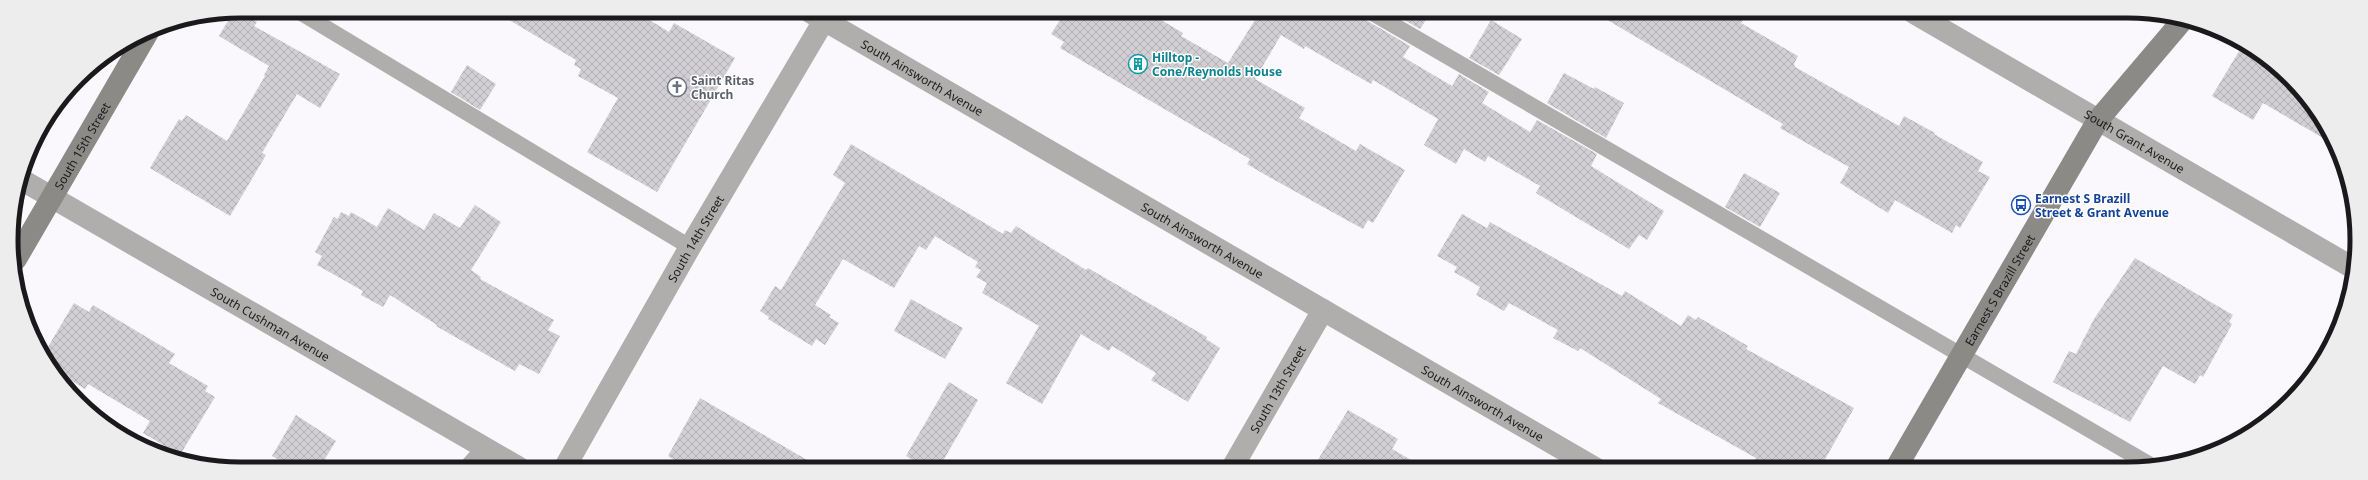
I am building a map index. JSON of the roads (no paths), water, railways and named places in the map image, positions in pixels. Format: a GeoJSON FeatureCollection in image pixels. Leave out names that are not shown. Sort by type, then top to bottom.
{"type":"FeatureCollection","features":[{"type":"Feature","properties":{"kind":"street","name":"South 14th Street"},"geometry":{"type":"LineString","coordinates":[[568,462],[819,18]]}},
{"type":"Feature","properties":{"kind":"street","name":"South Ainsworth Avenue"},"geometry":{"type":"LineString","coordinates":[[828,18],[1323,310],[1585,462]]}},
{"type":"Feature","properties":{"kind":"street","name":"South Grant Avenue"},"geometry":{"type":"LineString","coordinates":[[1923,18],[2349,265]]}},
{"type":"Feature","properties":{"kind":"street","name":"Earnest S Brazill Street"},"geometry":{"type":"LineString","coordinates":[[1899,462],[2098,120],[2179,24]]}},
{"type":"Feature","properties":{"kind":"street","name":"South 15th Street"},"geometry":{"type":"LineString","coordinates":[[18,255],[143,41]]}},
{"type":"Feature","properties":{"kind":"street","name":"South Cushman Avenue"},"geometry":{"type":"LineString","coordinates":[[26,183],[509,462]]}},
{"type":"Feature","properties":{"kind":"street","name":"South 13th Street"},"geometry":{"type":"LineString","coordinates":[[1235,462],[1323,310]]}},
{"type":"Feature","properties":{"kind":"street"},"geometry":{"type":"LineString","coordinates":[[475,462],[486,450]]}},
{"type":"Feature","properties":{"kind":"lane"},"geometry":{"type":"LineString","coordinates":[[310,18],[690,247]]}},
{"type":"Feature","properties":{"kind":"lane"},"geometry":{"type":"LineString","coordinates":[[1381,18],[2145,462]]}},
{"type":"Feature","properties":{"kind":"place","name":"Hilltop - Cone/Reynolds House"},"geometry":{"type":"Point","coordinates":[1138,64]}},
{"type":"Feature","properties":{"kind":"place","name":"Saint Ritas Church"},"geometry":{"type":"Point","coordinates":[677,87]}},
{"type":"Feature","properties":{"kind":"place","name":"Earnest S Brazill Street & Grant Avenue"},"geometry":{"type":"Point","coordinates":[2021,205]}}]}
